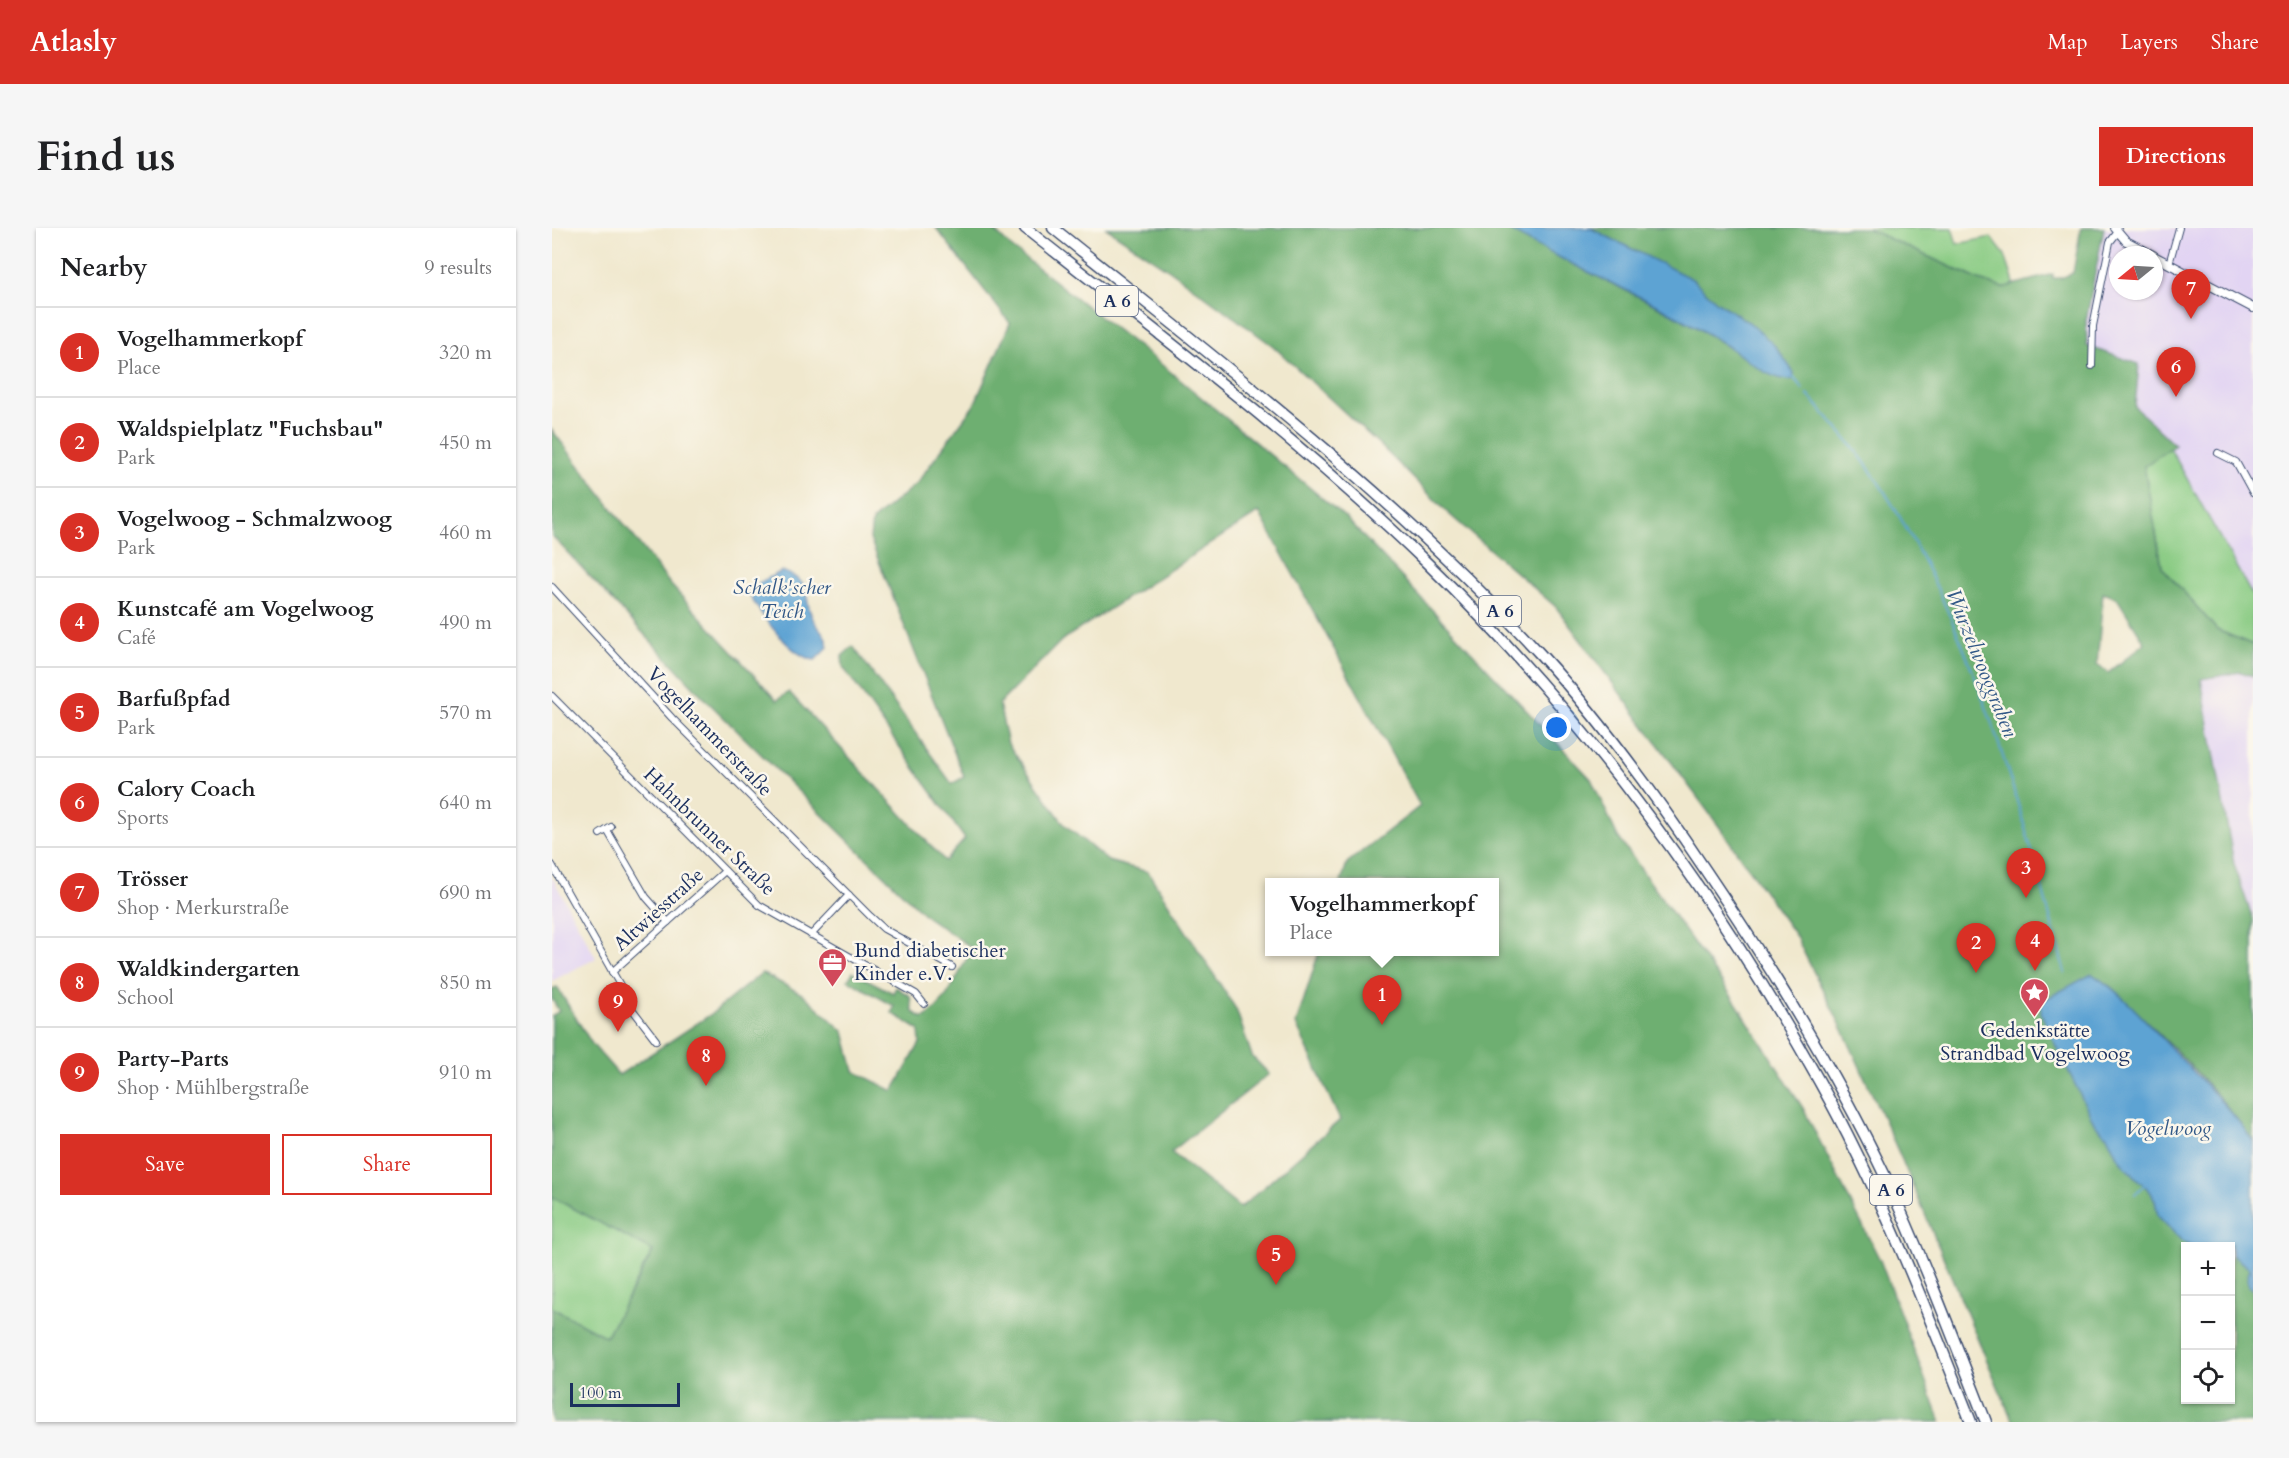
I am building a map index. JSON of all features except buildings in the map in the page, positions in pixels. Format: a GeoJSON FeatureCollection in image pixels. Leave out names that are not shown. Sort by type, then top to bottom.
{"type":"FeatureCollection","features":[{"type":"Feature","properties":{"kind":"highway","name":"A 6"},"geometry":{"type":"LineString","coordinates":[[1025,228],[1290,438],[1427,563],[1533,673],[1604,757],[1672,848],[1756,974],[1820,1083],[1872,1185],[1919,1291],[1971,1422]]}},
{"type":"Feature","properties":{"kind":"highway","name":"A 6"},"geometry":{"type":"LineString","coordinates":[[1053,228],[1222,362],[1366,482],[1501,612],[1573,691],[1625,755],[1772,969],[1834,1076],[1887,1180],[1986,1422]]}},
{"type":"Feature","properties":{"kind":"street"},"geometry":{"type":"LineString","coordinates":[[2169,264],[2179,228]]}},
{"type":"Feature","properties":{"kind":"street"},"geometry":{"type":"LineString","coordinates":[[2092,366],[2093,326],[2110,242],[2116,230],[2140,246]]}},
{"type":"Feature","properties":{"kind":"street"},"geometry":{"type":"LineString","coordinates":[[2163,261],[2253,308]]}},
{"type":"Feature","properties":{"kind":"street"},"geometry":{"type":"LineString","coordinates":[[2218,453],[2236,462],[2253,493]]}},
{"type":"Feature","properties":{"kind":"street","name":"Vogelhammerstraße"},"geometry":{"type":"LineString","coordinates":[[552,587],[672,718],[884,929],[952,967]]}},
{"type":"Feature","properties":{"kind":"street","name":"Hahnbrunner Straße"},"geometry":{"type":"LineString","coordinates":[[552,696],[759,906],[916,994],[924,1004]]}},
{"type":"Feature","properties":{"kind":"street"},"geometry":{"type":"LineString","coordinates":[[600,834],[609,829],[646,897],[668,922]]}},
{"type":"Feature","properties":{"kind":"street"},"geometry":{"type":"LineString","coordinates":[[552,865],[626,1001],[656,1040]]}},
{"type":"Feature","properties":{"kind":"street","name":"Altwiesstraße"},"geometry":{"type":"LineString","coordinates":[[612,972],[725,871]]}},
{"type":"Feature","properties":{"kind":"street"},"geometry":{"type":"LineString","coordinates":[[811,935],[849,895]]}},
{"type":"Feature","properties":{"kind":"shaded area"},"geometry":{"type":"Polygon","coordinates":[[[2104,228],[2253,228],[2253,645],[2170,448],[2175,445],[2135,407],[2139,364],[2087,346],[2086,321],[2104,228]]]}},
{"type":"Feature","properties":{"kind":"shaded area"},"geometry":{"type":"Polygon","coordinates":[[[2242,672],[2253,676],[2253,920],[2234,864],[2201,679],[2242,672]]]}},
{"type":"Feature","properties":{"kind":"shaded area"},"geometry":{"type":"Polygon","coordinates":[[[552,877],[596,958],[552,981],[552,877]]]}},
{"type":"Feature","properties":{"kind":"green space"},"geometry":{"type":"Polygon","coordinates":[[[936,228],[992,228],[1011,247],[1167,369],[1346,518],[1591,779],[1618,837],[1735,1001],[1803,1108],[1880,1260],[1941,1422],[552,1422],[552,1308],[606,1337],[653,1251],[552,1197],[552,1016],[559,1011],[552,999],[552,989],[557,987],[592,1044],[619,1075],[710,1015],[762,973],[804,995],[844,1032],[854,1071],[893,1091],[920,1043],[919,1030],[892,1013],[894,1006],[848,980],[853,972],[893,993],[896,987],[910,996],[913,1012],[923,1018],[932,1012],[946,996],[972,948],[927,917],[861,853],[707,701],[552,536],[552,430],[670,584],[777,700],[789,692],[945,861],[965,839],[843,667],[842,656],[853,646],[952,784],[964,777],[870,539],[872,521],[917,483],[974,405],[1010,323],[936,228]],[[1259,512],[1062,640],[999,704],[1008,744],[1064,824],[1108,861],[1148,872],[1236,1009],[1252,1056],[1269,1074],[1171,1152],[1240,1208],[1340,1120],[1296,1024],[1318,956],[1499,956],[1499,878],[1342,878],[1347,863],[1420,806],[1259,512]]]}},
{"type":"Feature","properties":{"kind":"green space"},"geometry":{"type":"Polygon","coordinates":[[[1106,228],[1506,228],[1697,328],[1765,372],[1792,380],[1794,373],[1750,323],[1717,302],[1692,279],[1590,228],[1866,228],[1979,280],[2002,288],[2053,274],[2052,278],[2061,278],[2073,273],[2081,228],[2104,228],[2086,321],[2087,346],[2139,364],[2135,407],[2175,445],[2144,466],[2162,567],[2217,630],[2253,645],[2253,676],[2241,672],[2201,679],[2234,864],[2253,920],[2253,1141],[2238,1120],[2185,1060],[2110,986],[2092,974],[2042,1001],[2056,1046],[2095,1124],[2108,1137],[2117,1156],[2127,1169],[2150,1191],[2155,1200],[2158,1216],[2184,1242],[2181,1242],[2181,1404],[2235,1404],[2235,1257],[2250,1269],[2249,1287],[2253,1289],[2253,1422],[2013,1422],[1899,1153],[1843,1030],[1795,935],[1718,825],[1556,607],[1449,514],[1381,446],[1273,346],[1168,269],[1106,228]],[[2103,593],[2097,665],[2108,673],[2145,643],[2117,598],[2103,593]]]}},
{"type":"Feature","properties":{"kind":"green space"},"geometry":{"type":"Polygon","coordinates":[[[1866,228],[1952,228],[1957,244],[1991,237],[2005,255],[2015,286],[2002,288],[1979,280],[1866,228]]]}},
{"type":"Feature","properties":{"kind":"green space"},"geometry":{"type":"Polygon","coordinates":[[[2170,448],[2253,597],[2253,645],[2217,630],[2162,567],[2144,466],[2170,448]]]}},
{"type":"Feature","properties":{"kind":"green space"},"geometry":{"type":"Polygon","coordinates":[[[552,1197],[653,1250],[606,1337],[552,1308],[552,1197]]]}},
{"type":"Feature","properties":{"kind":"water"},"geometry":{"type":"Polygon","coordinates":[[[1506,228],[1590,228],[1692,279],[1717,302],[1750,323],[1776,347],[1794,373],[1792,380],[1765,372],[1698,328],[1506,228]]]}},
{"type":"Feature","properties":{"kind":"water","name":"Schalk'scher Teich"},"geometry":{"type":"Polygon","coordinates":[[[782,571],[793,576],[804,586],[813,619],[826,639],[828,647],[815,660],[797,652],[787,644],[749,594],[751,587],[782,571]]]}},
{"type":"Feature","properties":{"kind":"water","name":"Vogelwoog"},"geometry":{"type":"Polygon","coordinates":[[[2092,974],[2123,998],[2142,1017],[2244,1128],[2253,1141],[2253,1289],[2249,1287],[2247,1279],[2250,1269],[2235,1257],[2235,1242],[2184,1242],[2158,1216],[2155,1200],[2150,1191],[2127,1169],[2117,1156],[2108,1137],[2095,1124],[2048,1030],[2041,1012],[2042,1001],[2092,974]]]}},
{"type":"Feature","properties":{"kind":"waterway"},"geometry":{"type":"LineString","coordinates":[[1793,377],[1803,389]]}},
{"type":"Feature","properties":{"kind":"waterway","name":"Wurzelwooggraben"},"geometry":{"type":"LineString","coordinates":[[1807,394],[1868,467],[1904,523],[1935,583],[1988,711],[2010,777],[2065,973]]}},
{"type":"Feature","properties":{"kind":"waterway"},"geometry":{"type":"LineString","coordinates":[[2135,1194],[2145,1184]]}},
{"type":"Feature","properties":{"kind":"place","name":"Trösser"},"geometry":{"type":"Point","coordinates":[2191,319]}},
{"type":"Feature","properties":{"kind":"place","name":"Calory Coach"},"geometry":{"type":"Point","coordinates":[2176,397]}},
{"type":"Feature","properties":{"kind":"place","name":"Vogelwoog - Schmalzwoog"},"geometry":{"type":"Point","coordinates":[2026,898]}},
{"type":"Feature","properties":{"kind":"place","name":"Kunstcafé am Vogelwoog"},"geometry":{"type":"Point","coordinates":[2035,971]}},
{"type":"Feature","properties":{"kind":"place","name":"Waldspielplatz \"Fuchsbau\""},"geometry":{"type":"Point","coordinates":[1976,973]}},
{"type":"Feature","properties":{"kind":"place","name":"Bund diabetischer Kinder e.V."},"geometry":{"type":"Point","coordinates":[833,988]}},
{"type":"Feature","properties":{"kind":"place","name":"Gedenkstätte Strandbad Vogelwoog"},"geometry":{"type":"Point","coordinates":[2035,1018]}},
{"type":"Feature","properties":{"kind":"place","name":"Vogelhammerkopf"},"geometry":{"type":"Point","coordinates":[1382,1025]}},
{"type":"Feature","properties":{"kind":"place","name":"Party-Parts"},"geometry":{"type":"Point","coordinates":[618,1032]}},
{"type":"Feature","properties":{"kind":"place","name":"Waldkindergarten"},"geometry":{"type":"Point","coordinates":[706,1086]}},
{"type":"Feature","properties":{"kind":"place","name":"Barfußpfad"},"geometry":{"type":"Point","coordinates":[1276,1285]}}]}
